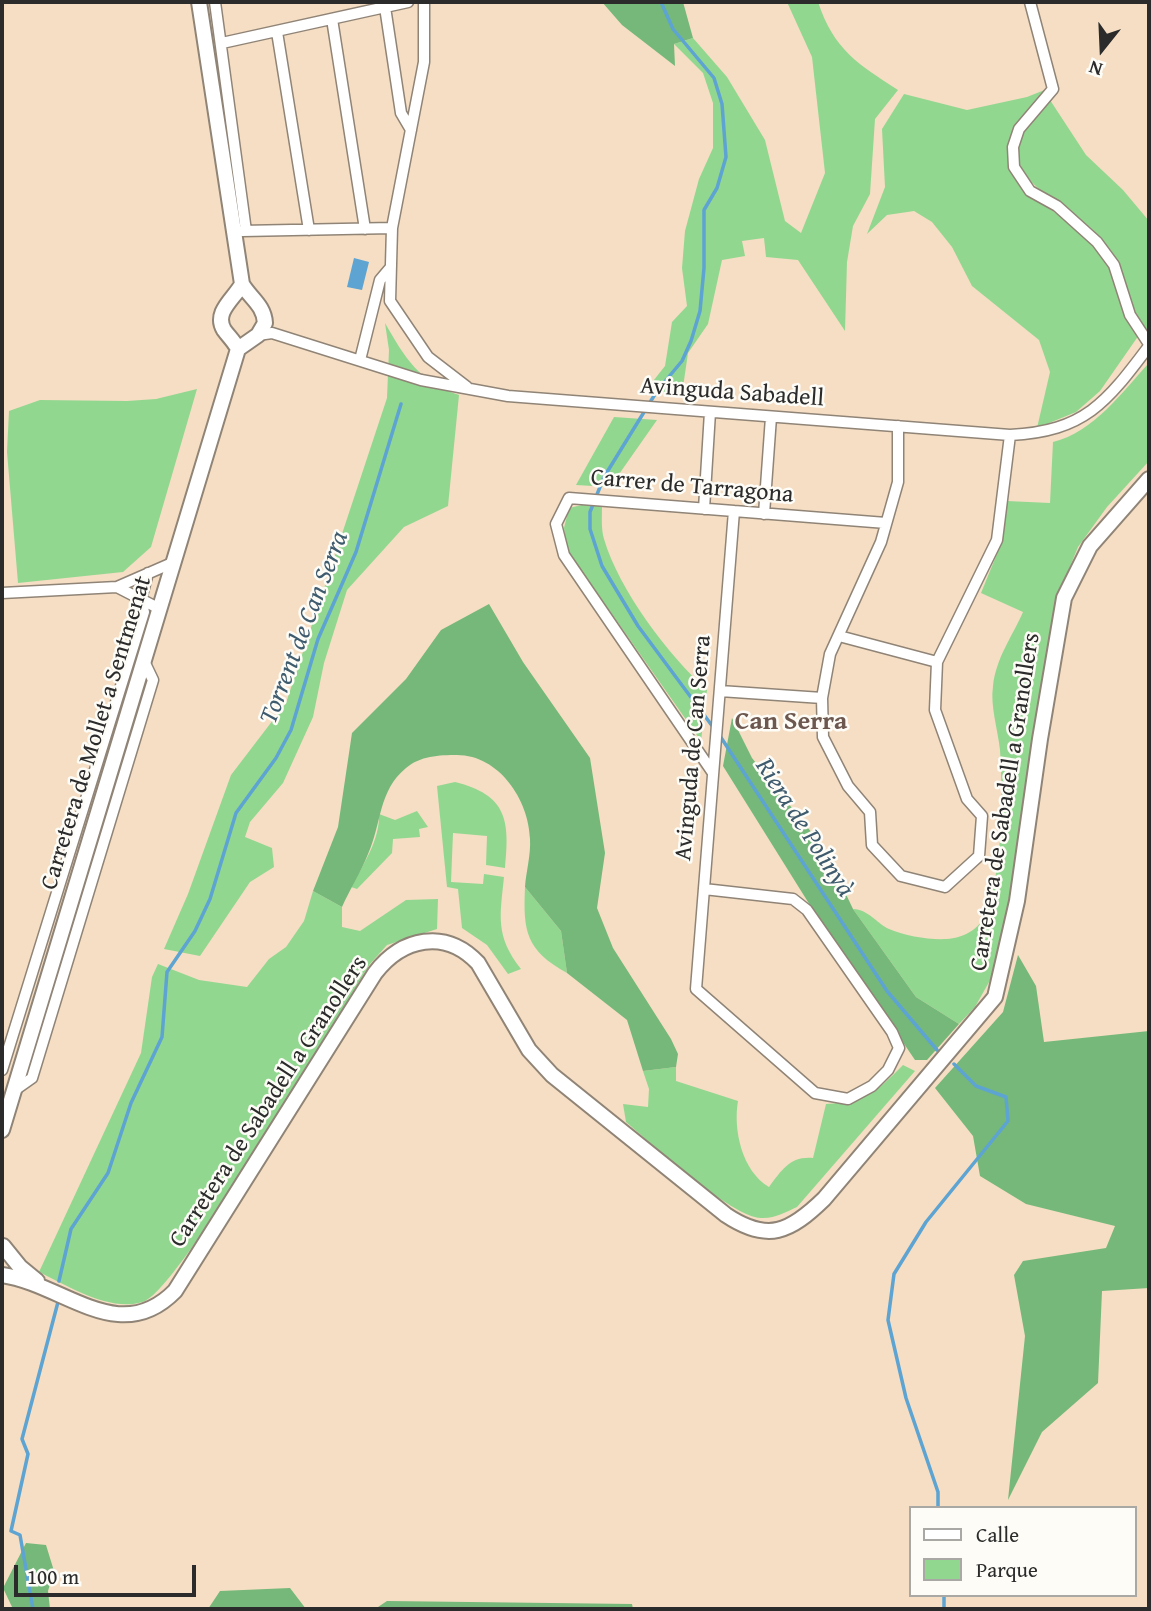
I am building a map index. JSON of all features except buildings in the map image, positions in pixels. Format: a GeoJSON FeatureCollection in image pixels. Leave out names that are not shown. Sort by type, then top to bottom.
{"type":"FeatureCollection","features":[{"type":"Feature","properties":{"kind":"main road"},"geometry":{"type":"LineString","coordinates":[[199,2],[240,232],[242,284],[235,298],[222,313],[221,323],[252,336],[259,304],[251,298],[242,284]]}},
{"type":"Feature","properties":{"kind":"main road"},"geometry":{"type":"LineString","coordinates":[[235,298],[251,298]]}},
{"type":"Feature","properties":{"kind":"main road","name":"Carretera de Mollet a Sentmenat"},"geometry":{"type":"LineString","coordinates":[[2,1130],[172,563],[252,336]]}},
{"type":"Feature","properties":{"kind":"main road","name":"Carretera de Sabadell a Granollers"},"geometry":{"type":"LineString","coordinates":[[41,1284],[96,1309],[126,1316],[141,1315],[166,1300],[375,973],[399,950],[422,941],[452,944],[467,952],[485,974],[529,1049],[552,1075],[726,1215],[751,1229],[773,1232],[789,1228],[805,1218],[953,1050],[995,997],[1017,901],[1040,738],[1064,598],[1090,546],[1149,479]]}},
{"type":"Feature","properties":{"kind":"main road"},"geometry":{"type":"LineString","coordinates":[[2,1242],[20,1268],[41,1284]]}},
{"type":"Feature","properties":{"kind":"main road"},"geometry":{"type":"LineString","coordinates":[[2,1275],[41,1284]]}},
{"type":"Feature","properties":{"kind":"street"},"geometry":{"type":"LineString","coordinates":[[215,2],[222,43],[240,232],[392,228]]}},
{"type":"Feature","properties":{"kind":"street"},"geometry":{"type":"LineString","coordinates":[[222,43],[408,2]]}},
{"type":"Feature","properties":{"kind":"street","name":"Avinguda Sabadell"},"geometry":{"type":"LineString","coordinates":[[424,2],[424,62],[392,228],[390,301],[428,357],[470,389],[536,400],[1010,435],[1042,433],[1083,419],[1109,396],[1149,345]]}},
{"type":"Feature","properties":{"kind":"street"},"geometry":{"type":"LineString","coordinates":[[1030,2],[1053,89],[1019,129],[1013,147],[1014,167],[1030,191],[1065,212],[1097,242],[1114,265],[1130,315],[1149,345]]}},
{"type":"Feature","properties":{"kind":"street"},"geometry":{"type":"LineString","coordinates":[[385,7],[401,113],[411,130]]}},
{"type":"Feature","properties":{"kind":"street"},"geometry":{"type":"LineString","coordinates":[[332,19],[365,229]]}},
{"type":"Feature","properties":{"kind":"street"},"geometry":{"type":"LineString","coordinates":[[277,32],[309,230]]}},
{"type":"Feature","properties":{"kind":"street"},"geometry":{"type":"LineString","coordinates":[[360,360],[380,280],[391,267]]}},
{"type":"Feature","properties":{"kind":"street"},"geometry":{"type":"LineString","coordinates":[[252,336],[360,360],[421,380],[470,389]]}},
{"type":"Feature","properties":{"kind":"street"},"geometry":{"type":"LineString","coordinates":[[704,509],[709,412]]}},
{"type":"Feature","properties":{"kind":"street"},"geometry":{"type":"LineString","coordinates":[[764,513],[771,417]]}},
{"type":"Feature","properties":{"kind":"street"},"geometry":{"type":"LineString","coordinates":[[898,426],[898,482],[887,523],[830,654],[822,698],[823,737],[848,786],[870,812],[872,845],[901,876],[946,887],[979,856],[982,816],[967,799],[935,710],[937,662],[997,540],[1010,435]]}},
{"type":"Feature","properties":{"kind":"street","name":"Carrer de Tarragona"},"geometry":{"type":"LineString","coordinates":[[713,773],[564,555],[556,524],[569,498],[887,523]]}},
{"type":"Feature","properties":{"kind":"street","name":"Avinguda de Can Serra"},"geometry":{"type":"LineString","coordinates":[[704,889],[793,898],[814,921],[892,1032],[899,1048],[880,1078],[848,1099],[815,1093],[696,989],[734,511]]}},
{"type":"Feature","properties":{"kind":"street"},"geometry":{"type":"LineString","coordinates":[[2,593],[117,587],[172,563]]}},
{"type":"Feature","properties":{"kind":"street"},"geometry":{"type":"LineString","coordinates":[[2,1070],[144,612],[141,599],[148,573]]}},
{"type":"Feature","properties":{"kind":"street"},"geometry":{"type":"LineString","coordinates":[[117,587],[158,608]]}},
{"type":"Feature","properties":{"kind":"street"},"geometry":{"type":"LineString","coordinates":[[839,636],[937,662]]}},
{"type":"Feature","properties":{"kind":"street"},"geometry":{"type":"LineString","coordinates":[[720,691],[822,698]]}},
{"type":"Feature","properties":{"kind":"green space"},"geometry":{"type":"Polygon","coordinates":[[[602,2],[683,2],[693,38],[674,44],[675,66],[622,25],[602,2]]]}},
{"type":"Feature","properties":{"kind":"green space"},"geometry":{"type":"Polygon","coordinates":[[[787,2],[818,2],[832,32],[849,54],[898,90],[875,119],[870,194],[853,226],[847,262],[845,331],[798,260],[766,257],[764,238],[742,241],[745,256],[722,260],[708,324],[688,353],[682,394],[646,390],[665,366],[672,322],[687,306],[682,268],[685,231],[699,179],[713,148],[713,103],[703,73],[674,44],[693,38],[727,77],[765,140],[785,221],[801,233],[825,173],[812,57],[787,2]]]}},
{"type":"Feature","properties":{"kind":"green space"},"geometry":{"type":"Polygon","coordinates":[[[1047,89],[1015,129],[1010,170],[1027,191],[1084,234],[1102,254],[1139,335],[1100,391],[1076,412],[1037,428],[1050,372],[1039,340],[972,286],[952,247],[932,222],[914,211],[887,215],[867,234],[885,187],[882,129],[904,94],[967,110],[1027,97],[1047,89]]]}},
{"type":"Feature","properties":{"kind":"green space"},"geometry":{"type":"Polygon","coordinates":[[[1050,100],[1086,155],[1123,190],[1149,221],[1147,334],[1103,241],[1091,228],[1042,192],[1020,164],[1018,148],[1025,129],[1050,100]]]}},
{"type":"Feature","properties":{"kind":"green space"},"geometry":{"type":"Polygon","coordinates":[[[385,323],[399,347],[423,376],[445,390],[459,395],[448,506],[404,527],[347,590],[324,663],[313,717],[283,783],[250,822],[245,837],[272,848],[274,867],[250,882],[200,956],[164,949],[188,894],[231,775],[286,703],[387,398],[389,350],[385,323]]]}},
{"type":"Feature","properties":{"kind":"green space"},"geometry":{"type":"Polygon","coordinates":[[[1149,363],[1149,461],[1107,507],[1078,547],[1062,586],[1048,650],[1005,929],[993,975],[975,1007],[959,1024],[916,997],[853,909],[868,914],[889,929],[932,939],[964,935],[974,929],[985,915],[995,878],[1001,811],[1000,750],[993,686],[1001,657],[1023,612],[981,593],[1001,544],[1007,501],[1050,503],[1053,442],[1068,437],[1094,420],[1149,363]]]}},
{"type":"Feature","properties":{"kind":"green space"},"geometry":{"type":"Polygon","coordinates":[[[197,389],[151,547],[123,572],[18,583],[7,452],[9,411],[40,400],[156,399],[197,389]]]}},
{"type":"Feature","properties":{"kind":"green space"},"geometry":{"type":"Polygon","coordinates":[[[614,417],[657,420],[610,487],[576,485],[614,417]]]}},
{"type":"Feature","properties":{"kind":"green space"},"geometry":{"type":"Polygon","coordinates":[[[582,505],[602,506],[604,539],[621,579],[646,621],[707,690],[701,741],[567,550],[564,528],[569,508],[582,505]]]}},
{"type":"Feature","properties":{"kind":"green space"},"geometry":{"type":"Polygon","coordinates":[[[489,604],[523,662],[590,758],[605,853],[597,908],[613,948],[671,1039],[678,1054],[676,1067],[643,1071],[627,1020],[567,973],[561,931],[525,887],[530,845],[524,809],[509,782],[486,763],[472,757],[443,755],[411,764],[397,777],[385,797],[373,842],[342,907],[313,891],[338,827],[352,733],[406,679],[441,630],[489,604]]]}},
{"type":"Feature","properties":{"kind":"green space"},"geometry":{"type":"Polygon","coordinates":[[[732,718],[752,758],[824,848],[853,909],[916,997],[959,1024],[927,1060],[915,1060],[813,910],[723,766],[732,718]]]}},
{"type":"Feature","properties":{"kind":"green space"},"geometry":{"type":"Polygon","coordinates":[[[455,782],[472,787],[495,802],[505,823],[505,868],[486,865],[487,836],[453,833],[451,882],[483,884],[484,874],[504,877],[501,915],[503,936],[521,969],[508,974],[487,945],[462,928],[458,889],[447,887],[437,786],[455,782]]]}},
{"type":"Feature","properties":{"kind":"green space"},"geometry":{"type":"Polygon","coordinates":[[[417,811],[428,827],[419,829],[420,837],[393,839],[392,853],[357,889],[351,887],[374,843],[379,814],[395,820],[417,811]]]}},
{"type":"Feature","properties":{"kind":"green space"},"geometry":{"type":"Polygon","coordinates":[[[525,887],[561,931],[567,973],[543,956],[530,938],[525,916],[525,887]]]}},
{"type":"Feature","properties":{"kind":"green space"},"geometry":{"type":"Polygon","coordinates":[[[313,891],[342,907],[342,927],[360,931],[406,900],[438,899],[437,929],[387,945],[370,964],[224,1201],[164,1284],[145,1301],[119,1304],[105,1301],[77,1291],[39,1272],[141,1053],[152,977],[158,964],[199,980],[247,987],[269,959],[286,947],[304,921],[313,891]]]}},
{"type":"Feature","properties":{"kind":"green space"},"geometry":{"type":"Polygon","coordinates":[[[1018,955],[1036,986],[1044,1042],[1149,1031],[1149,1288],[1102,1291],[1098,1383],[1042,1432],[1008,1500],[1025,1336],[1014,1275],[1023,1261],[1106,1248],[1115,1226],[1026,1204],[980,1176],[973,1136],[935,1088],[1003,1012],[1018,955]]]}},
{"type":"Feature","properties":{"kind":"green space"},"geometry":{"type":"Polygon","coordinates":[[[903,1065],[915,1071],[797,1207],[771,1217],[761,1218],[731,1206],[692,1178],[626,1122],[623,1104],[648,1107],[649,1089],[643,1071],[676,1067],[676,1081],[738,1101],[738,1137],[742,1149],[752,1171],[769,1187],[792,1162],[813,1158],[826,1104],[851,1101],[869,1094],[903,1065]]]}},
{"type":"Feature","properties":{"kind":"green space"},"geometry":{"type":"Polygon","coordinates":[[[26,1543],[46,1545],[54,1571],[48,1591],[50,1609],[13,1609],[3,1588],[26,1543]]]}},
{"type":"Feature","properties":{"kind":"green space"},"geometry":{"type":"Polygon","coordinates":[[[290,1588],[306,1609],[208,1609],[220,1591],[290,1588]]]}},
{"type":"Feature","properties":{"kind":"green space"},"geometry":{"type":"Polygon","coordinates":[[[387,1601],[632,1604],[633,1609],[375,1609],[387,1601]]]}},
{"type":"Feature","properties":{"kind":"water"},"geometry":{"type":"Polygon","coordinates":[[[354,258],[369,262],[362,290],[347,287],[354,258]]]}},
{"type":"Feature","properties":{"kind":"waterway"},"geometry":{"type":"LineString","coordinates":[[661,2],[673,29],[714,78],[722,104],[726,157],[717,188],[704,210],[704,268],[700,311],[691,341],[682,361],[657,391],[604,477],[590,512],[590,529],[602,566],[638,626],[713,727]]}},
{"type":"Feature","properties":{"kind":"waterway","name":"Torrent de Can Serra"},"geometry":{"type":"LineString","coordinates":[[59,1281],[71,1229],[108,1173],[131,1103],[162,1037],[167,972],[195,931],[210,899],[236,813],[276,758],[291,730],[318,639],[356,552],[401,404]]}},
{"type":"Feature","properties":{"kind":"waterway","name":"Riera de Polinyà"},"geometry":{"type":"LineString","coordinates":[[720,736],[887,991],[937,1050]]}},
{"type":"Feature","properties":{"kind":"waterway","name":"Riera de Polinyà"},"geometry":{"type":"LineString","coordinates":[[938,1506],[938,1492],[906,1398],[888,1320],[894,1274],[926,1222],[1008,1121],[1006,1097],[976,1086],[954,1064]]}},
{"type":"Feature","properties":{"kind":"waterway","name":"Torrent de Can Serra"},"geometry":{"type":"LineString","coordinates":[[33,1609],[20,1535],[11,1531],[28,1454],[22,1439],[58,1302]]}},
{"type":"Feature","properties":{"kind":"waterway"},"geometry":{"type":"LineString","coordinates":[[944,1597],[944,1609]]}},
{"type":"Feature","properties":{"kind":"district","name":"Can Serra"},"geometry":{"type":"Point","coordinates":[791,722]}}]}
